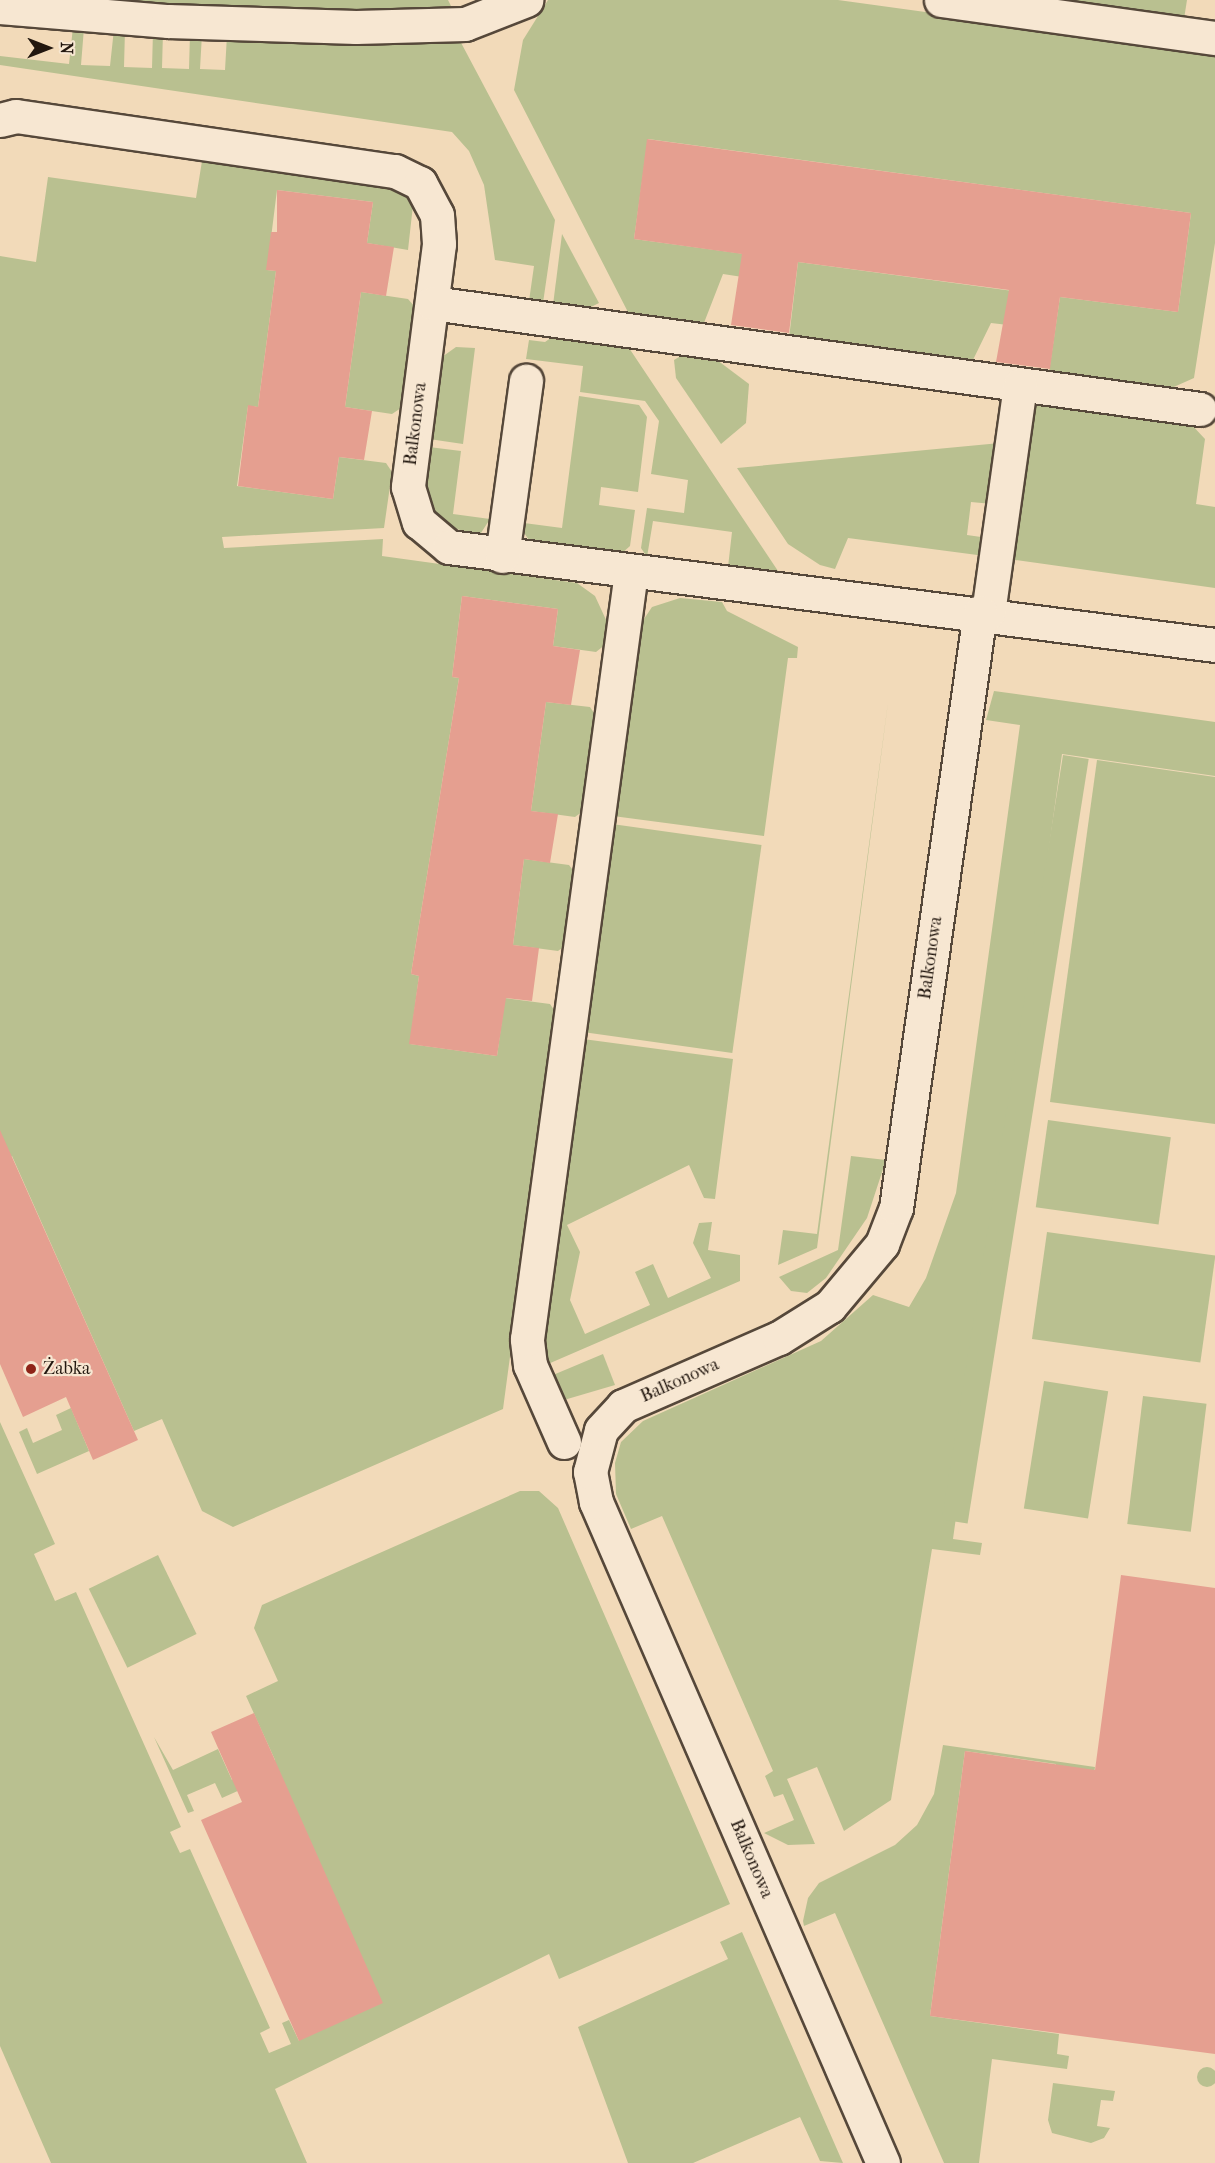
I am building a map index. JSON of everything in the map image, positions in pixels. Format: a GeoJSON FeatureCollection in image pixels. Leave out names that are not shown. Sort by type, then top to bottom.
{"type":"FeatureCollection","features":[{"type":"Feature","properties":{"kind":"street"},"geometry":{"type":"LineString","coordinates":[[0,8],[168,21],[389,27],[465,24],[526,0]]}},
{"type":"Feature","properties":{"kind":"street"},"geometry":{"type":"LineString","coordinates":[[940,0],[1215,38]]}},
{"type":"Feature","properties":{"kind":"street","name":"Balkonowa"},"geometry":{"type":"LineString","coordinates":[[0,120],[16,116],[402,172],[429,194],[436,215],[432,303],[408,487],[412,509],[441,544],[502,556],[984,613],[1215,645]]}},
{"type":"Feature","properties":{"kind":"street"},"geometry":{"type":"LineString","coordinates":[[432,303],[1200,409]]}},
{"type":"Feature","properties":{"kind":"street"},"geometry":{"type":"LineString","coordinates":[[502,556],[526,381]]}},
{"type":"Feature","properties":{"kind":"street"},"geometry":{"type":"LineString","coordinates":[[984,613],[1020,385]]}},
{"type":"Feature","properties":{"kind":"street"},"geometry":{"type":"LineString","coordinates":[[564,1442],[530,1365],[527,1338],[631,572]]}},
{"type":"Feature","properties":{"kind":"street","name":"Balkonowa"},"geometry":{"type":"LineString","coordinates":[[883,2163],[596,1502],[590,1472],[601,1430],[623,1406],[799,1325],[837,1298],[882,1244],[896,1208],[984,613]]}},
{"type":"Feature","properties":{"kind":"green space"},"geometry":{"type":"Polygon","coordinates":[[[77,0],[448,0],[453,10],[357,16],[77,0]]]}},
{"type":"Feature","properties":{"kind":"green space"},"geometry":{"type":"Polygon","coordinates":[[[548,0],[838,0],[1215,52],[1215,243],[1194,378],[1167,390],[1049,372],[1060,297],[1178,312],[1191,213],[648,139],[634,239],[752,255],[749,278],[723,274],[702,328],[631,318],[514,90],[523,40],[548,0]]]}},
{"type":"Feature","properties":{"kind":"green space"},"geometry":{"type":"Polygon","coordinates":[[[1045,0],[1187,0],[1184,19],[1045,0]]]}},
{"type":"Feature","properties":{"kind":"green space"},"geometry":{"type":"Polygon","coordinates":[[[73,27],[84,28],[81,65],[110,66],[114,29],[125,30],[124,67],[152,68],[153,31],[163,32],[162,68],[189,69],[190,33],[202,34],[200,69],[225,70],[227,35],[458,37],[555,220],[543,303],[529,301],[534,266],[495,260],[484,185],[469,151],[452,132],[0,65],[0,56],[69,64],[73,27]]]}},
{"type":"Feature","properties":{"kind":"green space"},"geometry":{"type":"Polygon","coordinates":[[[202,161],[401,190],[413,205],[408,250],[367,243],[373,202],[277,190],[267,270],[276,271],[258,407],[248,406],[237,486],[333,499],[339,457],[386,463],[392,472],[384,528],[222,537],[224,548],[383,539],[382,556],[577,583],[595,596],[607,622],[606,644],[596,652],[553,646],[558,609],[462,596],[452,677],[459,678],[411,974],[419,976],[410,1044],[497,1056],[505,998],[550,1004],[556,1013],[503,1409],[233,1527],[202,1511],[162,1419],[134,1431],[12,1156],[0,1161],[0,256],[36,262],[48,177],[196,198],[202,161]]]}},
{"type":"Feature","properties":{"kind":"green space"},"geometry":{"type":"Polygon","coordinates":[[[562,234],[599,303],[587,309],[553,305],[562,234]]]}},
{"type":"Feature","properties":{"kind":"green space"},"geometry":{"type":"Polygon","coordinates":[[[798,262],[1013,291],[1008,325],[991,323],[971,364],[789,338],[798,262]]]}},
{"type":"Feature","properties":{"kind":"green space"},"geometry":{"type":"Polygon","coordinates":[[[361,292],[408,299],[415,307],[401,408],[392,414],[345,407],[361,292]]]}},
{"type":"Feature","properties":{"kind":"green space"},"geometry":{"type":"Polygon","coordinates":[[[555,335],[627,345],[780,574],[728,567],[732,532],[653,521],[647,557],[641,548],[647,508],[684,513],[688,480],[651,474],[659,421],[645,401],[580,392],[583,366],[526,359],[529,340],[545,342],[555,335]]]}},
{"type":"Feature","properties":{"kind":"green space"},"geometry":{"type":"Polygon","coordinates":[[[456,347],[475,348],[463,444],[429,439],[442,357],[456,347]]]}},
{"type":"Feature","properties":{"kind":"green space"},"geometry":{"type":"Polygon","coordinates":[[[684,354],[713,357],[749,384],[746,423],[721,444],[676,378],[674,360],[684,354]]]}},
{"type":"Feature","properties":{"kind":"green space"},"geometry":{"type":"Polygon","coordinates":[[[579,396],[639,405],[647,417],[638,492],[601,487],[599,505],[635,510],[630,546],[621,554],[530,542],[523,531],[524,523],[562,528],[579,396]]]}},
{"type":"Feature","properties":{"kind":"green space"},"geometry":{"type":"Polygon","coordinates":[[[1030,401],[1190,423],[1205,439],[1196,504],[1215,507],[1215,588],[1008,559],[1030,401]]]}},
{"type":"Feature","properties":{"kind":"green space"},"geometry":{"type":"Polygon","coordinates":[[[1000,443],[992,504],[971,502],[967,535],[988,538],[985,556],[848,538],[835,569],[820,565],[788,544],[737,468],[1000,443]]]}},
{"type":"Feature","properties":{"kind":"green space"},"geometry":{"type":"Polygon","coordinates":[[[429,447],[461,451],[453,514],[490,519],[479,536],[438,523],[424,495],[429,447]]]}},
{"type":"Feature","properties":{"kind":"green space"},"geometry":{"type":"Polygon","coordinates":[[[680,598],[722,602],[727,611],[798,647],[797,658],[788,658],[764,836],[613,816],[640,625],[652,607],[680,598]]]}},
{"type":"Feature","properties":{"kind":"green space"},"geometry":{"type":"Polygon","coordinates":[[[994,691],[1215,722],[1215,776],[1062,754],[953,1539],[982,1543],[980,1555],[932,1549],[891,1800],[844,1831],[817,1767],[787,1779],[815,1844],[788,1845],[764,1833],[794,1820],[783,1794],[774,1797],[765,1776],[773,1771],[662,1516],[631,1529],[616,1494],[615,1463],[621,1442],[643,1421],[821,1341],[873,1295],[909,1307],[926,1278],[956,1193],[1020,725],[986,720],[994,691]]]}},
{"type":"Feature","properties":{"kind":"green space"},"geometry":{"type":"Polygon","coordinates":[[[889,695],[817,1248],[778,1265],[783,1230],[817,1234],[889,695]]]}},
{"type":"Feature","properties":{"kind":"green space"},"geometry":{"type":"Polygon","coordinates":[[[546,702],[590,707],[596,716],[583,811],[575,817],[531,811],[546,702]]]}},
{"type":"Feature","properties":{"kind":"green space"},"geometry":{"type":"Polygon","coordinates":[[[1063,755],[1089,759],[968,1524],[942,1519],[1063,755]]]}},
{"type":"Feature","properties":{"kind":"green space"},"geometry":{"type":"Polygon","coordinates":[[[1097,760],[1215,777],[1215,1124],[1050,1102],[1097,760]]]}},
{"type":"Feature","properties":{"kind":"green space"},"geometry":{"type":"Polygon","coordinates":[[[612,824],[762,845],[732,1053],[583,1032],[612,824]]]}},
{"type":"Feature","properties":{"kind":"green space"},"geometry":{"type":"Polygon","coordinates":[[[524,859],[569,865],[575,873],[566,945],[558,951],[513,945],[524,859]]]}},
{"type":"Feature","properties":{"kind":"green space"},"geometry":{"type":"Polygon","coordinates":[[[583,1039],[733,1059],[715,1199],[704,1198],[689,1165],[567,1225],[580,1252],[570,1300],[585,1334],[650,1305],[635,1272],[653,1264],[668,1298],[711,1278],[693,1243],[699,1223],[712,1222],[708,1250],[740,1255],[740,1281],[548,1364],[542,1349],[583,1039]]]}},
{"type":"Feature","properties":{"kind":"green space"},"geometry":{"type":"Polygon","coordinates":[[[1048,1120],[1171,1137],[1159,1224],[1036,1207],[1048,1120]]]}},
{"type":"Feature","properties":{"kind":"green space"},"geometry":{"type":"Polygon","coordinates":[[[851,1156],[886,1160],[867,1218],[826,1278],[807,1293],[791,1291],[779,1277],[838,1250],[851,1156]]]}},
{"type":"Feature","properties":{"kind":"green space"},"geometry":{"type":"Polygon","coordinates":[[[1047,1232],[1215,1256],[1200,1363],[1032,1339],[1047,1232]]]}},
{"type":"Feature","properties":{"kind":"green space"},"geometry":{"type":"Polygon","coordinates":[[[603,1354],[615,1385],[564,1400],[553,1375],[603,1354]]]}},
{"type":"Feature","properties":{"kind":"green space"},"geometry":{"type":"Polygon","coordinates":[[[1044,1381],[1108,1391],[1088,1519],[1024,1508],[1044,1381]]]}},
{"type":"Feature","properties":{"kind":"green space"},"geometry":{"type":"Polygon","coordinates":[[[1143,1396],[1207,1404],[1191,1532],[1127,1524],[1143,1396]]]}},
{"type":"Feature","properties":{"kind":"green space"},"geometry":{"type":"Polygon","coordinates":[[[71,1408],[89,1451],[37,1474],[19,1432],[27,1428],[33,1443],[62,1430],[56,1415],[71,1408]]]}},
{"type":"Feature","properties":{"kind":"green space"},"geometry":{"type":"Polygon","coordinates":[[[0,1422],[55,1544],[34,1554],[55,1601],[76,1592],[181,1827],[170,1832],[180,1853],[190,1849],[270,2028],[260,2033],[269,2053],[291,2044],[282,2023],[289,2020],[299,2041],[280,1772],[222,1798],[215,1783],[187,1795],[194,1811],[188,1813],[154,1737],[173,1770],[218,1749],[232,1780],[275,1760],[246,1696],[278,1681],[254,1628],[262,1605],[520,1491],[539,1491],[558,1508],[730,1904],[559,1979],[549,1954],[275,2089],[307,2163],[51,2163],[0,2046],[0,1422]]]}},
{"type":"Feature","properties":{"kind":"green space"},"geometry":{"type":"Polygon","coordinates":[[[158,1555],[197,1634],[127,1668],[89,1589],[158,1555]]]}},
{"type":"Feature","properties":{"kind":"green space"},"geometry":{"type":"Polygon","coordinates":[[[943,1745],[1095,1767],[1085,1836],[1048,1830],[1056,1764],[965,1751],[930,2016],[1059,2034],[1057,2054],[1069,2056],[1067,2069],[992,2059],[979,2163],[944,2163],[835,1913],[804,1926],[803,1921],[808,1898],[819,1883],[895,1845],[917,1825],[934,1794],[943,1745]]]}},
{"type":"Feature","properties":{"kind":"green space"},"geometry":{"type":"Polygon","coordinates":[[[742,1932],[843,2163],[820,2161],[800,2117],[693,2163],[628,2163],[578,2027],[728,1959],[720,1942],[742,1932]]]}},
{"type":"Feature","properties":{"kind":"green space"},"geometry":{"type":"Polygon","coordinates":[[[1203,2067],[1211,2067],[1217,2073],[1217,2081],[1211,2087],[1203,2087],[1197,2081],[1197,2073],[1203,2067]]]}},
{"type":"Feature","properties":{"kind":"green space"},"geometry":{"type":"Polygon","coordinates":[[[1053,2083],[1115,2091],[1113,2101],[1101,2100],[1097,2126],[1110,2128],[1104,2138],[1091,2143],[1052,2133],[1048,2120],[1053,2083]]]}},
{"type":"Feature","properties":{"kind":"building"},"geometry":{"type":"Polygon","coordinates":[[[647,139],[1191,213],[1178,312],[1060,297],[1050,369],[996,362],[1009,290],[798,262],[789,333],[731,325],[742,254],[634,239],[647,139]]]}},
{"type":"Feature","properties":{"kind":"building"},"geometry":{"type":"Polygon","coordinates":[[[277,190],[373,202],[367,243],[394,247],[386,296],[361,292],[345,407],[372,411],[364,460],[339,457],[333,499],[238,486],[248,405],[258,407],[276,271],[266,270],[271,232],[277,232],[277,190]]]}},
{"type":"Feature","properties":{"kind":"building"},"geometry":{"type":"Polygon","coordinates":[[[462,596],[558,609],[553,646],[580,650],[571,705],[546,702],[531,811],[558,814],[550,863],[524,859],[513,945],[539,948],[532,1001],[506,998],[497,1056],[409,1044],[419,976],[411,974],[459,678],[452,677],[462,596]]]}},
{"type":"Feature","properties":{"kind":"building"},"geometry":{"type":"Polygon","coordinates":[[[0,1130],[138,1440],[93,1460],[66,1397],[23,1417],[0,1364],[0,1130]]]}},
{"type":"Feature","properties":{"kind":"building"},"geometry":{"type":"Polygon","coordinates":[[[1121,1575],[1215,1588],[1215,2054],[930,2016],[965,1751],[1095,1770],[1121,1575]]]}},
{"type":"Feature","properties":{"kind":"building"},"geometry":{"type":"Polygon","coordinates":[[[254,1713],[383,2003],[299,2041],[201,1820],[242,1802],[211,1732],[254,1713]]]}},
{"type":"Feature","properties":{"kind":"place","name":"Żabka"},"geometry":{"type":"Point","coordinates":[31,1369]}}]}
